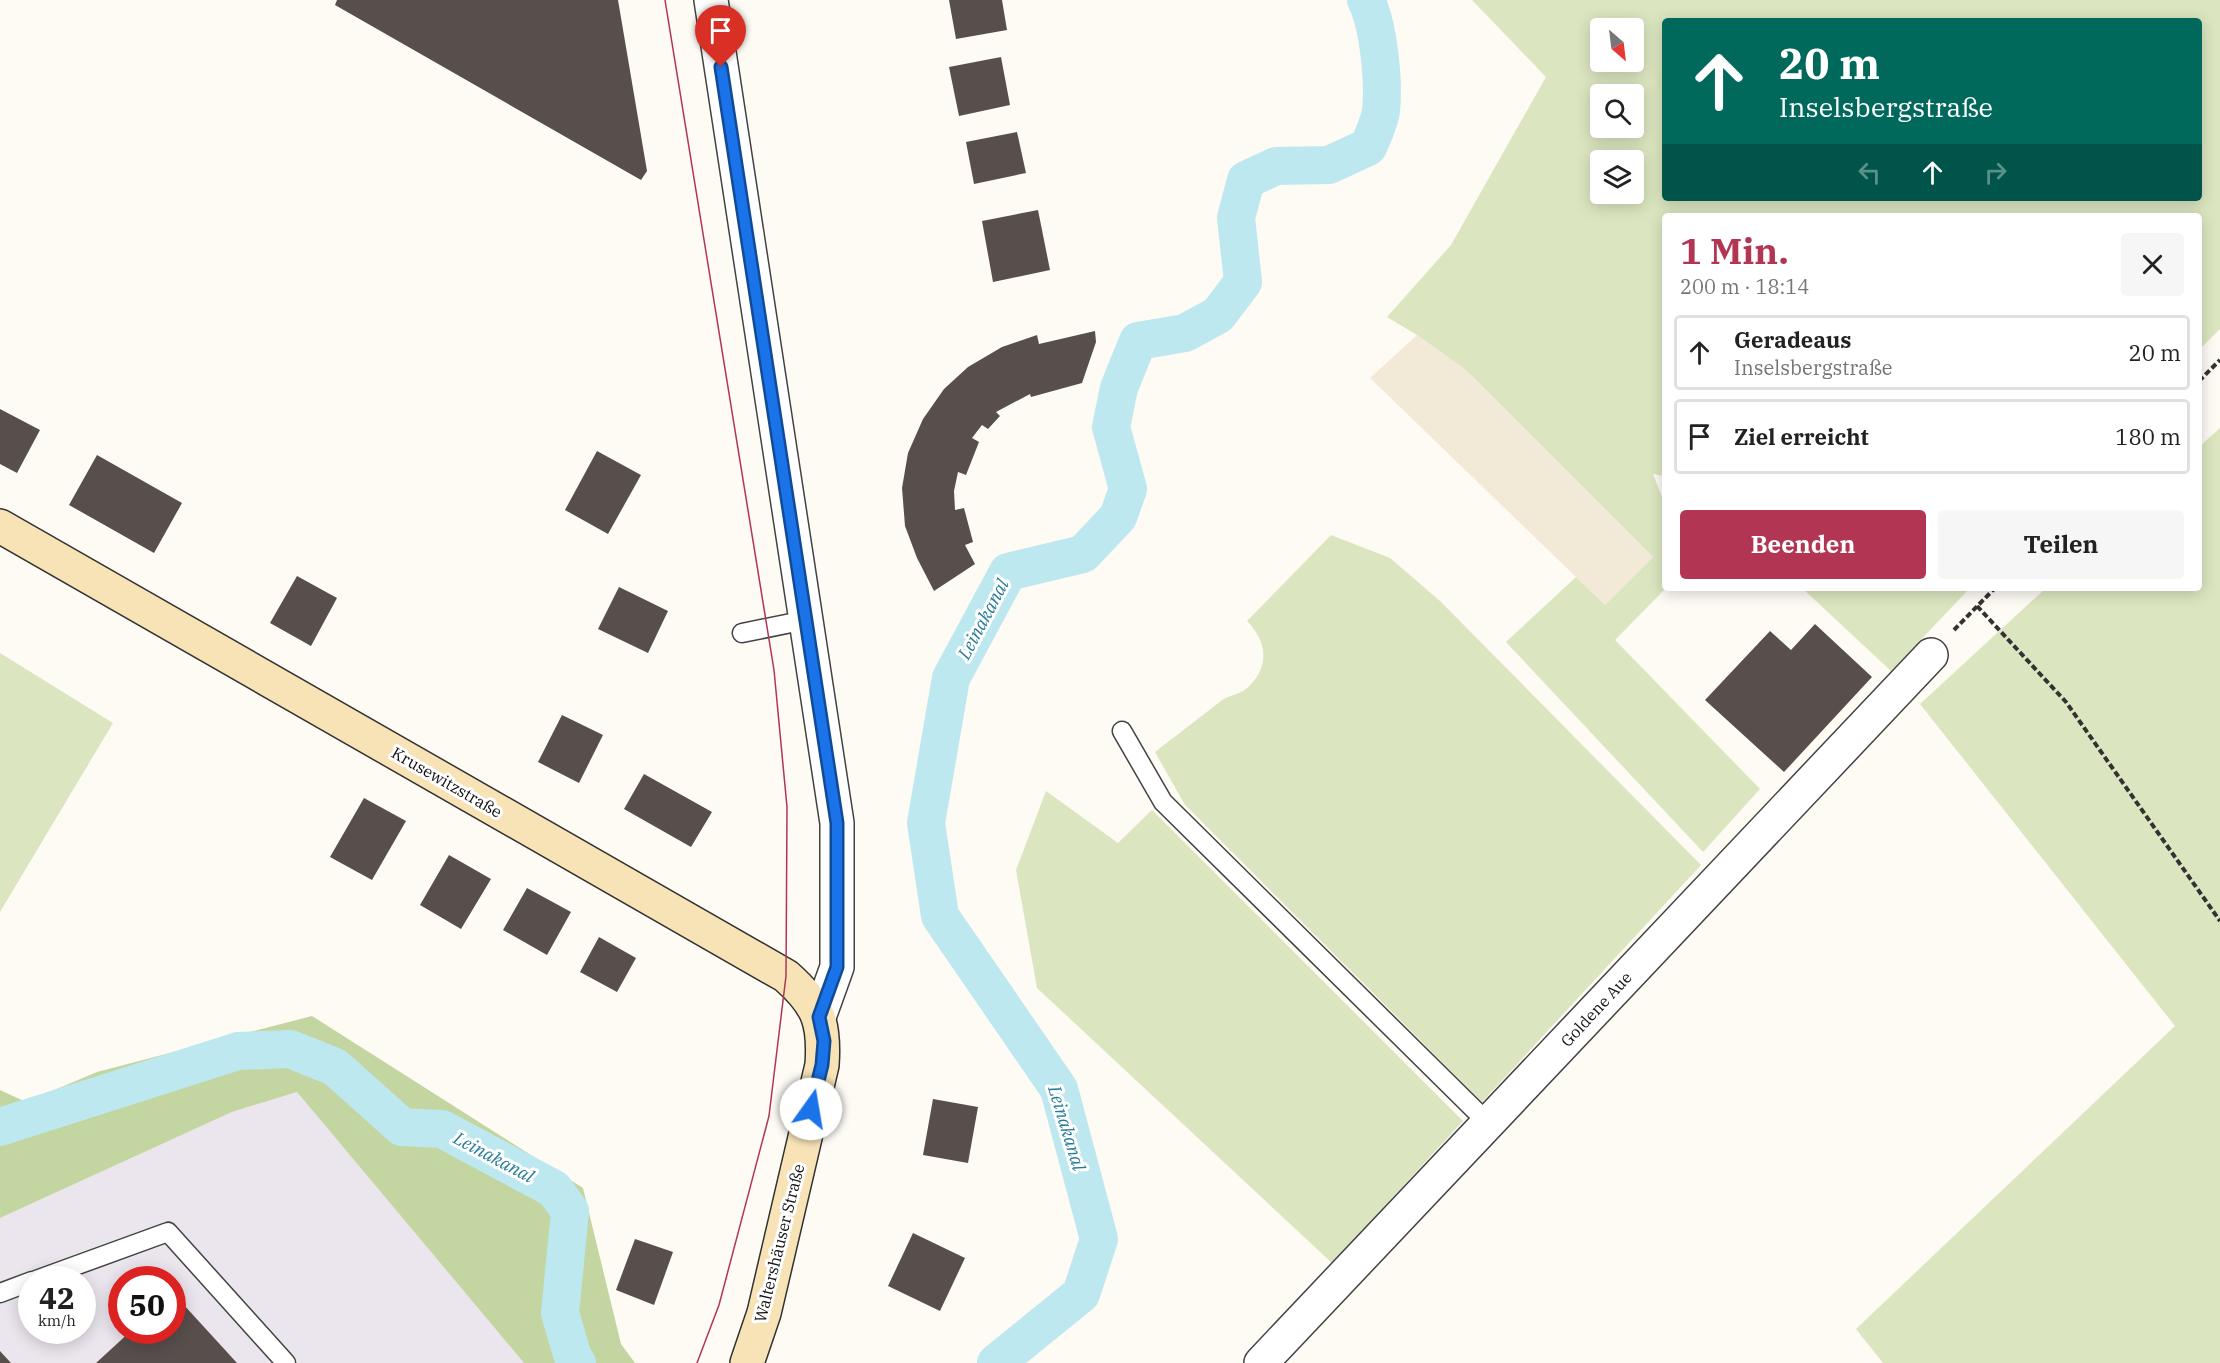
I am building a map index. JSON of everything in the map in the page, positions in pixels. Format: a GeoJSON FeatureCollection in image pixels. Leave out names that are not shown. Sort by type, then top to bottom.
{"type":"FeatureCollection","features":[{"type":"Feature","properties":{"kind":"main road","name":"Krusewitzstraße"},"geometry":{"type":"LineString","coordinates":[[0,526],[786,976],[810,1000],[819,1017],[824,1041],[822,1065],[816,1087]]}},
{"type":"Feature","properties":{"kind":"main road","name":"Waltershäuser Straße"},"geometry":{"type":"LineString","coordinates":[[747,1363],[764,1313],[816,1087]]}},
{"type":"Feature","properties":{"kind":"street"},"geometry":{"type":"LineString","coordinates":[[711,0],[837,823],[837,967],[819,1017]]}},
{"type":"Feature","properties":{"kind":"street","name":"Goldene Aue"},"geometry":{"type":"LineString","coordinates":[[1261,1363],[1931,655]]}},
{"type":"Feature","properties":{"kind":"lane"},"geometry":{"type":"LineString","coordinates":[[742,633],[806,620]]}},
{"type":"Feature","properties":{"kind":"lane"},"geometry":{"type":"LineString","coordinates":[[1122,731],[1163,802],[1488,1123]]}},
{"type":"Feature","properties":{"kind":"lane"},"geometry":{"type":"LineString","coordinates":[[74,1266],[168,1232],[286,1363]]}},
{"type":"Feature","properties":{"kind":"lane"},"geometry":{"type":"LineString","coordinates":[[0,1293],[18,1286]]}},
{"type":"Feature","properties":{"kind":"path"},"geometry":{"type":"LineString","coordinates":[[2202,378],[2220,360]]}},
{"type":"Feature","properties":{"kind":"path"},"geometry":{"type":"LineString","coordinates":[[1931,655],[1992,591]]}},
{"type":"Feature","properties":{"kind":"path"},"geometry":{"type":"LineString","coordinates":[[1977,606],[2066,702],[2220,921]]}},
{"type":"Feature","properties":{"kind":"shaded area"},"geometry":{"type":"Polygon","coordinates":[[[1417,335],[1466,370],[1653,557],[1605,605],[1370,378],[1417,335]]]}},
{"type":"Feature","properties":{"kind":"shaded area"},"geometry":{"type":"Polygon","coordinates":[[[297,1092],[524,1363],[0,1363],[0,1218],[232,1112],[297,1092]]]}},
{"type":"Feature","properties":{"kind":"green space"},"geometry":{"type":"Polygon","coordinates":[[[1472,0],[2220,0],[2220,329],[2202,347],[2202,213],[1662,213],[1662,476],[1653,474],[1662,497],[1663,591],[1615,640],[1760,789],[1703,852],[1506,642],[1576,577],[1605,605],[1653,557],[1466,370],[1387,317],[1451,245],[1546,77],[1472,0]]]}},
{"type":"Feature","properties":{"kind":"green space"},"geometry":{"type":"Polygon","coordinates":[[[2220,428],[2220,1363],[1883,1363],[1856,1329],[2175,1026],[1920,704],[2043,591],[2202,591],[2202,444],[2220,428]]]}},
{"type":"Feature","properties":{"kind":"green space"},"geometry":{"type":"Polygon","coordinates":[[[1331,535],[1390,558],[1440,601],[1701,865],[1482,1102],[1185,805],[1155,752],[1221,701],[1243,691],[1254,681],[1262,664],[1262,646],[1254,629],[1247,621],[1331,535]]]}},
{"type":"Feature","properties":{"kind":"green space"},"geometry":{"type":"Polygon","coordinates":[[[1805,591],[1967,591],[1891,671],[1805,591]]]}},
{"type":"Feature","properties":{"kind":"green space"},"geometry":{"type":"Polygon","coordinates":[[[0,653],[113,723],[0,912],[0,653]]]}},
{"type":"Feature","properties":{"kind":"green space"},"geometry":{"type":"Polygon","coordinates":[[[1046,791],[1118,843],[1152,810],[1463,1121],[1332,1263],[1037,988],[1016,870],[1046,791]]]}},
{"type":"Feature","properties":{"kind":"green space"},"geometry":{"type":"Polygon","coordinates":[[[312,1016],[583,1188],[621,1344],[635,1363],[524,1363],[297,1092],[232,1112],[0,1218],[0,1090],[26,1102],[97,1072],[312,1016]]]}},
{"type":"Feature","properties":{"kind":"building"},"geometry":{"type":"Polygon","coordinates":[[[337,0],[618,0],[647,171],[641,180],[335,5],[337,0]]]}},
{"type":"Feature","properties":{"kind":"building"},"geometry":{"type":"Polygon","coordinates":[[[949,0],[1002,0],[1007,30],[956,39],[949,0]]]}},
{"type":"Feature","properties":{"kind":"building"},"geometry":{"type":"Polygon","coordinates":[[[1001,57],[1010,105],[959,116],[949,67],[1001,57]]]}},
{"type":"Feature","properties":{"kind":"building"},"geometry":{"type":"Polygon","coordinates":[[[1017,132],[1026,173],[974,184],[966,142],[1017,132]]]}},
{"type":"Feature","properties":{"kind":"building"},"geometry":{"type":"Polygon","coordinates":[[[1038,210],[1050,270],[993,282],[982,221],[1038,210]]]}},
{"type":"Feature","properties":{"kind":"building"},"geometry":{"type":"Polygon","coordinates":[[[1095,331],[1096,342],[1082,383],[1031,397],[1030,394],[996,412],[1000,416],[988,429],[982,425],[972,438],[979,442],[966,475],[958,472],[954,491],[955,510],[964,508],[973,542],[965,545],[975,564],[934,591],[917,558],[905,526],[902,488],[908,453],[923,419],[944,389],[968,367],[1002,347],[1037,335],[1039,344],[1095,331]]]}},
{"type":"Feature","properties":{"kind":"building"},"geometry":{"type":"Polygon","coordinates":[[[0,409],[40,430],[17,473],[0,464],[0,409]]]}},
{"type":"Feature","properties":{"kind":"building"},"geometry":{"type":"Polygon","coordinates":[[[597,451],[641,475],[608,534],[565,510],[597,451]]]}},
{"type":"Feature","properties":{"kind":"building"},"geometry":{"type":"Polygon","coordinates":[[[97,455],[182,503],[154,553],[69,505],[97,455]]]}},
{"type":"Feature","properties":{"kind":"building"},"geometry":{"type":"Polygon","coordinates":[[[297,576],[337,598],[311,646],[270,623],[297,576]]]}},
{"type":"Feature","properties":{"kind":"building"},"geometry":{"type":"Polygon","coordinates":[[[619,587],[668,611],[648,653],[598,629],[619,587]]]}},
{"type":"Feature","properties":{"kind":"building"},"geometry":{"type":"Polygon","coordinates":[[[1815,624],[1872,677],[1784,772],[1705,700],[1770,631],[1791,650],[1815,624]]]}},
{"type":"Feature","properties":{"kind":"building"},"geometry":{"type":"Polygon","coordinates":[[[562,715],[603,735],[579,783],[538,762],[562,715]]]}},
{"type":"Feature","properties":{"kind":"building"},"geometry":{"type":"Polygon","coordinates":[[[644,774],[712,812],[691,847],[624,809],[644,774]]]}},
{"type":"Feature","properties":{"kind":"building"},"geometry":{"type":"Polygon","coordinates":[[[364,798],[406,821],[372,880],[330,857],[364,798]]]}},
{"type":"Feature","properties":{"kind":"building"},"geometry":{"type":"Polygon","coordinates":[[[449,855],[491,879],[461,929],[420,905],[449,855]]]}},
{"type":"Feature","properties":{"kind":"building"},"geometry":{"type":"Polygon","coordinates":[[[527,888],[571,912],[547,955],[503,930],[527,888]]]}},
{"type":"Feature","properties":{"kind":"building"},"geometry":{"type":"Polygon","coordinates":[[[599,937],[636,958],[617,992],[580,972],[599,937]]]}},
{"type":"Feature","properties":{"kind":"building"},"geometry":{"type":"Polygon","coordinates":[[[933,1099],[978,1107],[968,1163],[923,1155],[933,1099]]]}},
{"type":"Feature","properties":{"kind":"building"},"geometry":{"type":"Polygon","coordinates":[[[913,1233],[965,1258],[940,1311],[888,1286],[913,1233]]]}},
{"type":"Feature","properties":{"kind":"building"},"geometry":{"type":"Polygon","coordinates":[[[635,1239],[673,1252],[654,1305],[616,1290],[635,1239]]]}},
{"type":"Feature","properties":{"kind":"building"},"geometry":{"type":"Polygon","coordinates":[[[186,1307],[237,1363],[96,1363],[117,1344],[186,1344],[186,1307]]]}},
{"type":"Feature","properties":{"kind":"building"},"geometry":{"type":"Polygon","coordinates":[[[0,1351],[11,1363],[0,1363],[0,1351]]]}},
{"type":"Feature","properties":{"kind":"waterway","name":"Leinakanal"},"geometry":{"type":"LineString","coordinates":[[996,1363],[1081,1294],[1099,1239],[1059,1089],[940,916],[926,823],[951,678],[1008,572],[1083,554],[1118,517],[1128,489],[1111,427],[1119,388],[1138,341],[1185,333],[1218,315],[1243,282],[1236,218],[1246,180],[1276,166],[1329,165],[1368,147],[1380,116],[1382,86],[1380,55],[1374,24],[1366,0]]}},
{"type":"Feature","properties":{"kind":"waterway","name":"Leinakanal"},"geometry":{"type":"LineString","coordinates":[[0,1127],[238,1051],[290,1049],[335,1067],[402,1127],[442,1129],[554,1189],[570,1211],[560,1313],[574,1361],[577,1363]]}},
{"type":"Feature","properties":{"kind":"tram line"},"geometry":{"type":"LineString","coordinates":[[665,0],[774,670],[787,807],[786,976],[769,1116],[719,1305],[697,1363]]}},
{"type":"Feature","properties":{"kind":"route"},"geometry":{"type":"LineString","coordinates":[[721,67],[837,823],[837,967],[819,1017],[824,1041],[822,1065],[811,1109]]}}]}
